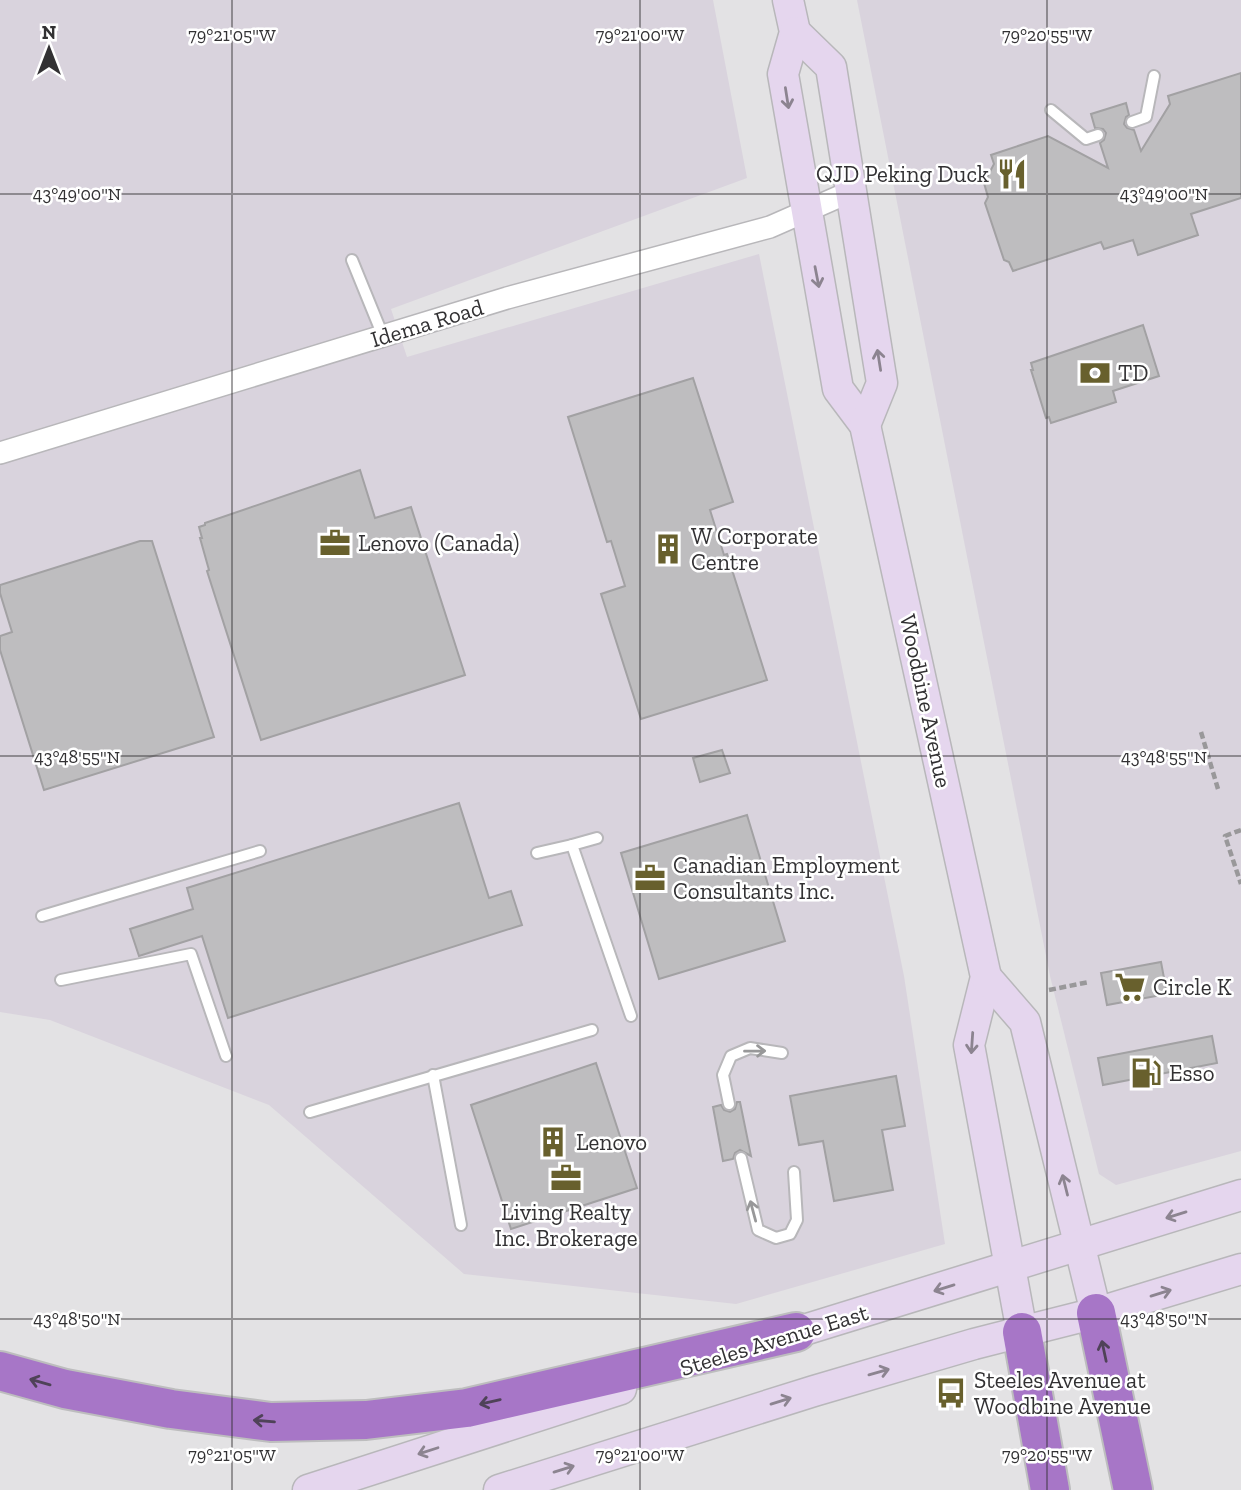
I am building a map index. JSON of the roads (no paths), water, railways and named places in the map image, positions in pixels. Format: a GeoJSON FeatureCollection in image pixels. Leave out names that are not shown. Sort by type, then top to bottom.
{"type":"FeatureCollection","features":[{"type":"Feature","properties":{"kind":"highway"},"geometry":{"type":"LineString","coordinates":[[1096,1313],[1133,1490]]}},
{"type":"Feature","properties":{"kind":"highway"},"geometry":{"type":"LineString","coordinates":[[0,1371],[65,1389],[171,1409],[271,1422],[366,1420],[467,1408],[796,1332]]}},
{"type":"Feature","properties":{"kind":"highway"},"geometry":{"type":"LineString","coordinates":[[1022,1332],[1050,1490]]}},
{"type":"Feature","properties":{"kind":"main road","name":"Woodbine Avenue"},"geometry":{"type":"LineString","coordinates":[[788,0],[795,32],[783,74],[838,389],[865,425],[986,977],[969,1045],[1022,1332]]}},
{"type":"Feature","properties":{"kind":"main road"},"geometry":{"type":"LineString","coordinates":[[795,32],[831,68],[882,383],[865,425]]}},
{"type":"Feature","properties":{"kind":"main road","name":"Woodbine Avenue"},"geometry":{"type":"LineString","coordinates":[[986,977],[1025,1022],[1096,1313]]}},
{"type":"Feature","properties":{"kind":"main road","name":"Steeles Avenue East"},"geometry":{"type":"LineString","coordinates":[[308,1490],[796,1332],[1241,1195]]}},
{"type":"Feature","properties":{"kind":"main road"},"geometry":{"type":"LineString","coordinates":[[499,1490],[814,1391],[1096,1313],[1241,1269]]}},
{"type":"Feature","properties":{"kind":"street","name":"Idema Road"},"geometry":{"type":"LineString","coordinates":[[0,453],[507,298],[770,227],[852,191]]}},
{"type":"Feature","properties":{"kind":"lane"},"geometry":{"type":"LineString","coordinates":[[1132,122],[1146,117],[1154,76]]}},
{"type":"Feature","properties":{"kind":"lane"},"geometry":{"type":"LineString","coordinates":[[1051,110],[1086,139],[1098,135]]}},
{"type":"Feature","properties":{"kind":"lane"},"geometry":{"type":"LineString","coordinates":[[352,260],[383,336]]}},
{"type":"Feature","properties":{"kind":"lane"},"geometry":{"type":"LineString","coordinates":[[537,853],[597,838]]}},
{"type":"Feature","properties":{"kind":"lane"},"geometry":{"type":"LineString","coordinates":[[572,845],[631,1016]]}},
{"type":"Feature","properties":{"kind":"lane"},"geometry":{"type":"LineString","coordinates":[[42,916],[260,851]]}},
{"type":"Feature","properties":{"kind":"lane"},"geometry":{"type":"LineString","coordinates":[[61,980],[191,954],[226,1056]]}},
{"type":"Feature","properties":{"kind":"lane"},"geometry":{"type":"LineString","coordinates":[[310,1112],[592,1030]]}},
{"type":"Feature","properties":{"kind":"lane"},"geometry":{"type":"LineString","coordinates":[[729,1104],[723,1075],[730,1056],[750,1048],[782,1053]]}},
{"type":"Feature","properties":{"kind":"lane"},"geometry":{"type":"LineString","coordinates":[[433,1076],[461,1224]]}},
{"type":"Feature","properties":{"kind":"lane"},"geometry":{"type":"LineString","coordinates":[[741,1158],[758,1230],[776,1238],[790,1234],[797,1220],[794,1172]]}},
{"type":"Feature","properties":{"kind":"place","name":"QJD Peking Duck"},"geometry":{"type":"Point","coordinates":[1012,174]}},
{"type":"Feature","properties":{"kind":"place","name":"TD"},"geometry":{"type":"Point","coordinates":[1095,373]}},
{"type":"Feature","properties":{"kind":"place","name":"Lenovo (Canada)"},"geometry":{"type":"Point","coordinates":[335,543]}},
{"type":"Feature","properties":{"kind":"place","name":"W Corporate Centre"},"geometry":{"type":"Point","coordinates":[668,549]}},
{"type":"Feature","properties":{"kind":"place","name":"Canadian Employment Consultants Inc."},"geometry":{"type":"Point","coordinates":[650,878]}},
{"type":"Feature","properties":{"kind":"place","name":"Circle K"},"geometry":{"type":"Point","coordinates":[1130,987]}},
{"type":"Feature","properties":{"kind":"place","name":"Esso"},"geometry":{"type":"Point","coordinates":[1146,1073]}},
{"type":"Feature","properties":{"kind":"place","name":"Lenovo"},"geometry":{"type":"Point","coordinates":[553,1142]}},
{"type":"Feature","properties":{"kind":"place","name":"Living Realty Inc. Brokerage"},"geometry":{"type":"Point","coordinates":[566,1178]}},
{"type":"Feature","properties":{"kind":"place","name":"Steeles Avenue at Woodbine Avenue"},"geometry":{"type":"Point","coordinates":[951,1393]}}]}
